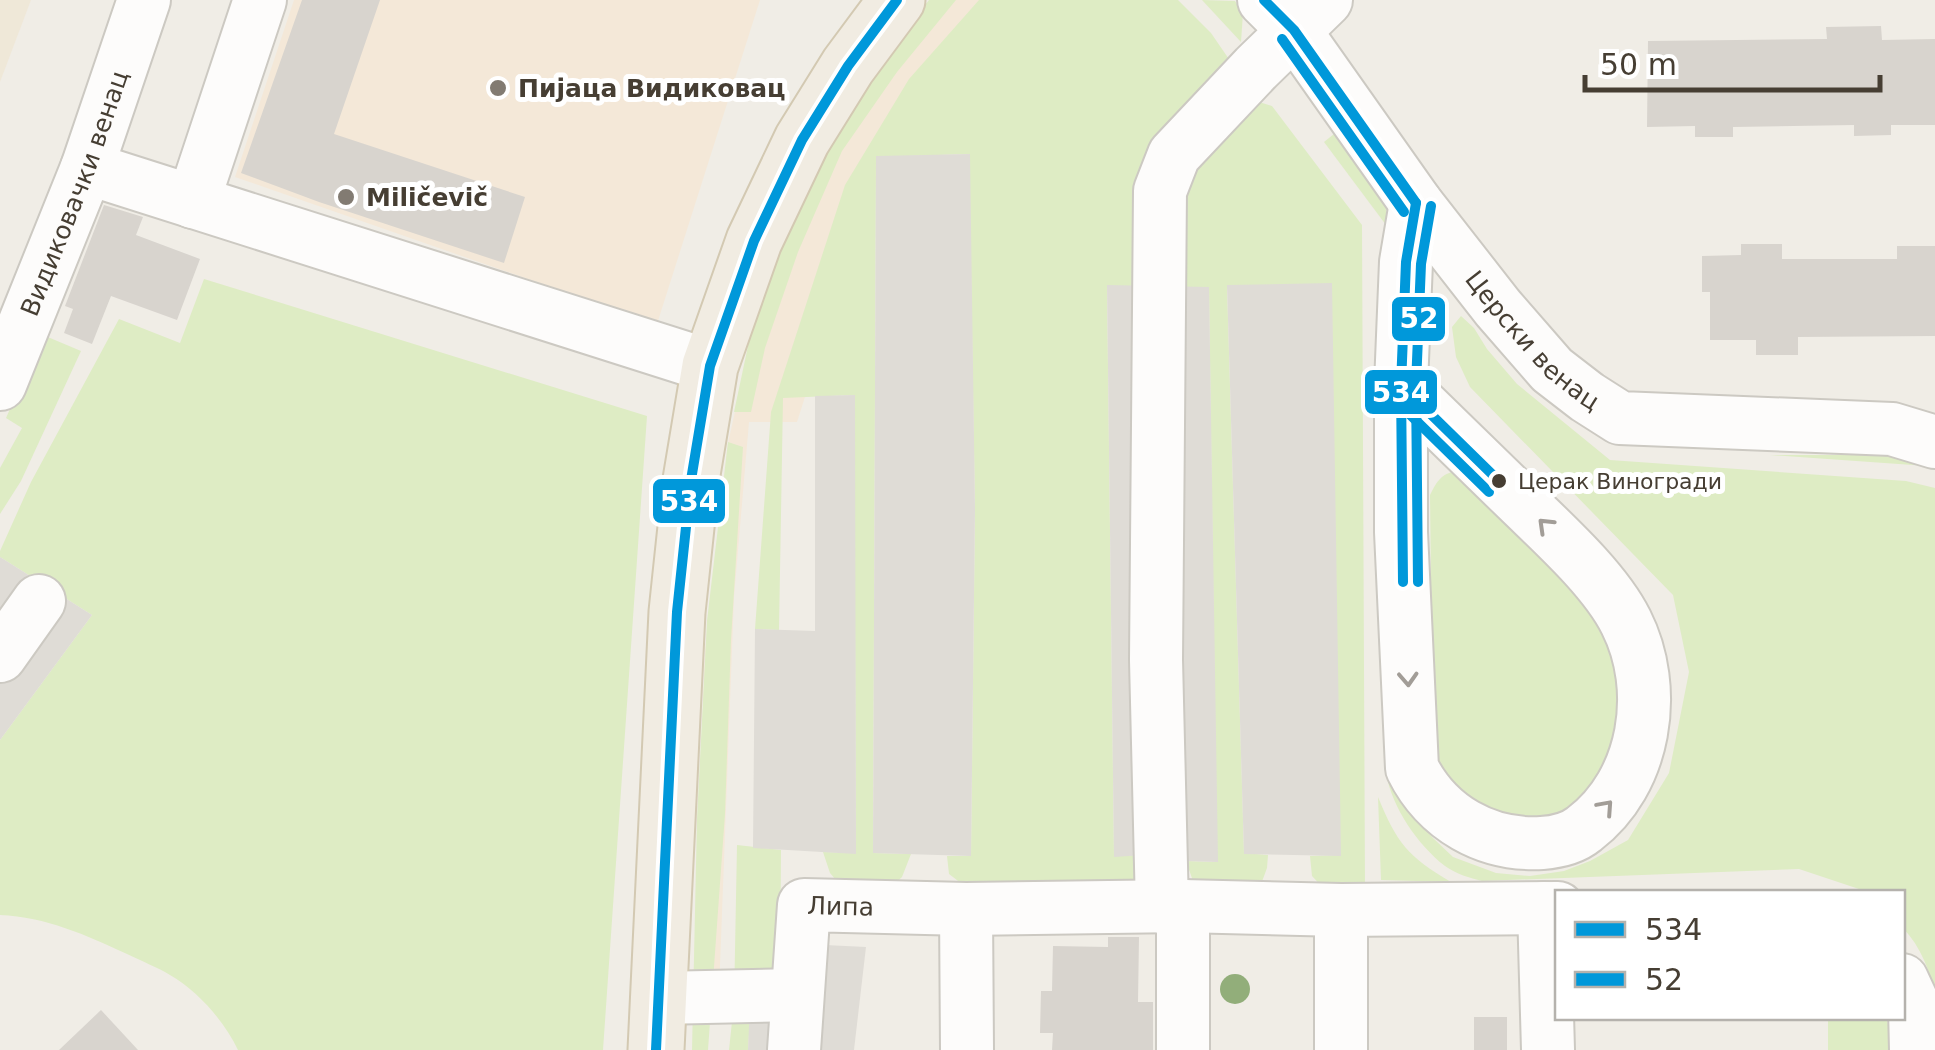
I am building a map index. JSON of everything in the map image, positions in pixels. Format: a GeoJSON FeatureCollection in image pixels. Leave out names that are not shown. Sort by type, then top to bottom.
{"type":"FeatureCollection","features":[{"type":"Feature","properties":{"kind":"main road"},"geometry":{"type":"LineString","coordinates":[[657,1024],[677,612],[685,525],[710,366],[754,241],[802,140],[848,66],[897,0]]}},
{"type":"Feature","properties":{"kind":"street","name":"Видиковачки венац"},"geometry":{"type":"LineString","coordinates":[[0,384],[87,168],[144,0]]}},
{"type":"Feature","properties":{"kind":"street"},"geometry":{"type":"LineString","coordinates":[[192,202],[260,0]]}},
{"type":"Feature","properties":{"kind":"street"},"geometry":{"type":"LineString","coordinates":[[1184,1050],[1156,660],[1160,191],[1174,155],[1295,10]]}},
{"type":"Feature","properties":{"kind":"street","name":"Церски венац"},"geometry":{"type":"LineString","coordinates":[[1295,10],[1416,202],[1552,370],[1587,398],[1620,418],[1892,429],[1935,442]]}},
{"type":"Feature","properties":{"kind":"street"},"geometry":{"type":"LineString","coordinates":[[87,168],[710,366]]}},
{"type":"Feature","properties":{"kind":"street"},"geometry":{"type":"LineString","coordinates":[[1401,386],[1567,546],[1617,605],[1628,625],[1643,676],[1638,753],[1610,804],[1583,830],[1567,838],[1515,843],[1481,834],[1435,803],[1412,768],[1401,532],[1401,386],[1406,262],[1416,202]]}},
{"type":"Feature","properties":{"kind":"street"},"geometry":{"type":"LineString","coordinates":[[0,656],[39,601]]}},
{"type":"Feature","properties":{"kind":"street","name":"Липа"},"geometry":{"type":"LineString","coordinates":[[794,1050],[804,904],[966,909],[1551,908]]}},
{"type":"Feature","properties":{"kind":"street"},"geometry":{"type":"LineString","coordinates":[[1548,1050],[1551,908]]}},
{"type":"Feature","properties":{"kind":"street"},"geometry":{"type":"LineString","coordinates":[[966,909],[967,1050]]}},
{"type":"Feature","properties":{"kind":"street"},"geometry":{"type":"LineString","coordinates":[[1341,910],[1342,1050]]}},
{"type":"Feature","properties":{"kind":"street"},"geometry":{"type":"LineString","coordinates":[[1905,986],[1915,1008],[1916,1050]]}},
{"type":"Feature","properties":{"kind":"street"},"geometry":{"type":"LineString","coordinates":[[657,1024],[797,994]]}},
{"type":"Feature","properties":{"kind":"shaded area"},"geometry":{"type":"Polygon","coordinates":[[[0,0],[31,0],[0,82],[0,0]]]}},
{"type":"Feature","properties":{"kind":"shaded area","name":"Пијаца Видиковац"},"geometry":{"type":"Polygon","coordinates":[[[294,0],[760,0],[657,324],[235,177],[294,0]]]}},
{"type":"Feature","properties":{"kind":"shaded area"},"geometry":{"type":"Polygon","coordinates":[[[939,0],[1040,0],[870,193],[797,422],[749,422],[734,597],[719,992],[693,993],[705,651],[728,443],[763,287],[835,137],[939,0]]]}},
{"type":"Feature","properties":{"kind":"shaded area"},"geometry":{"type":"Polygon","coordinates":[[[970,154],[975,509],[971,856],[873,853],[876,156],[970,154]]]}},
{"type":"Feature","properties":{"kind":"shaded area"},"geometry":{"type":"Polygon","coordinates":[[[1332,283],[1341,856],[1244,854],[1227,285],[1332,283]]]}},
{"type":"Feature","properties":{"kind":"shaded area"},"geometry":{"type":"Polygon","coordinates":[[[1107,285],[1209,287],[1218,862],[1144,855],[1114,857],[1107,285]]]}},
{"type":"Feature","properties":{"kind":"shaded area"},"geometry":{"type":"Polygon","coordinates":[[[855,395],[856,854],[753,848],[755,629],[815,631],[815,396],[855,395]]]}},
{"type":"Feature","properties":{"kind":"shaded area"},"geometry":{"type":"Polygon","coordinates":[[[0,557],[92,615],[0,740],[0,557]]]}},
{"type":"Feature","properties":{"kind":"shaded area"},"geometry":{"type":"Polygon","coordinates":[[[825,945],[866,947],[854,1050],[816,1050],[825,945]]]}},
{"type":"Feature","properties":{"kind":"shaded area"},"geometry":{"type":"Polygon","coordinates":[[[750,1003],[780,1003],[774,1050],[748,1050],[750,1003]]]}},
{"type":"Feature","properties":{"kind":"green space"},"geometry":{"type":"Polygon","coordinates":[[[929,0],[956,0],[897,72],[842,151],[798,252],[765,348],[751,412],[734,412],[759,294],[801,200],[869,77],[929,0]]]}},
{"type":"Feature","properties":{"kind":"green space"},"geometry":{"type":"Polygon","coordinates":[[[979,0],[1178,0],[1211,33],[1233,65],[1140,287],[1107,286],[1114,856],[1144,855],[1147,867],[1130,889],[966,887],[949,874],[947,856],[971,856],[975,509],[969,154],[876,157],[873,853],[911,854],[902,877],[890,888],[842,887],[830,873],[823,852],[856,853],[854,395],[783,398],[779,630],[755,629],[771,412],[845,185],[909,79],[979,0]]]}},
{"type":"Feature","properties":{"kind":"green space"},"geometry":{"type":"Polygon","coordinates":[[[1202,0],[1235,1],[1243,13],[1241,42],[1202,0]]]}},
{"type":"Feature","properties":{"kind":"green space"},"geometry":{"type":"Polygon","coordinates":[[[1259,102],[1272,106],[1362,225],[1365,888],[1330,895],[1312,876],[1310,856],[1341,855],[1227,286],[1244,853],[1268,855],[1260,887],[1193,881],[1186,861],[1217,862],[1209,288],[1181,287],[1185,186],[1198,161],[1259,102]]]}},
{"type":"Feature","properties":{"kind":"green space"},"geometry":{"type":"Polygon","coordinates":[[[1339,130],[1384,195],[1389,229],[1324,142],[1339,130]]]}},
{"type":"Feature","properties":{"kind":"green space"},"geometry":{"type":"Polygon","coordinates":[[[204,279],[647,416],[603,1050],[238,1050],[209,1008],[165,972],[65,928],[0,915],[0,740],[92,615],[0,557],[0,551],[31,482],[119,319],[180,343],[204,279]]]}},
{"type":"Feature","properties":{"kind":"green space"},"geometry":{"type":"Polygon","coordinates":[[[1461,316],[1517,384],[1610,460],[1906,481],[1935,488],[1935,998],[1924,960],[1905,930],[1905,890],[1862,890],[1799,869],[1482,881],[1445,866],[1408,825],[1389,786],[1384,741],[1392,742],[1417,820],[1453,857],[1496,873],[1530,876],[1564,871],[1590,861],[1628,840],[1669,773],[1689,672],[1673,595],[1470,387],[1456,357],[1452,327],[1461,316]]]}},
{"type":"Feature","properties":{"kind":"green space"},"geometry":{"type":"Polygon","coordinates":[[[43,335],[81,351],[21,481],[0,514],[0,468],[22,428],[6,418],[43,335]]]}},
{"type":"Feature","properties":{"kind":"green space"},"geometry":{"type":"Polygon","coordinates":[[[728,442],[743,447],[725,814],[708,1050],[692,1050],[697,819],[707,621],[728,442]]]}},
{"type":"Feature","properties":{"kind":"green space"},"geometry":{"type":"Polygon","coordinates":[[[1770,455],[1920,455],[1935,459],[1935,470],[1927,466],[1770,455]]]}},
{"type":"Feature","properties":{"kind":"green space"},"geometry":{"type":"Polygon","coordinates":[[[1456,471],[1579,590],[1622,655],[1615,762],[1586,803],[1542,823],[1475,812],[1433,765],[1430,495],[1440,479],[1456,471]]]}},
{"type":"Feature","properties":{"kind":"green space"},"geometry":{"type":"Polygon","coordinates":[[[1378,797],[1405,847],[1451,882],[1381,880],[1378,797]]]}},
{"type":"Feature","properties":{"kind":"green space"},"geometry":{"type":"Polygon","coordinates":[[[737,845],[781,850],[780,1003],[751,1003],[748,1050],[729,1050],[734,1003],[737,845]]]}},
{"type":"Feature","properties":{"kind":"green space"},"geometry":{"type":"Polygon","coordinates":[[[1828,1020],[1887,1020],[1888,1050],[1828,1050],[1828,1020]]]}},
{"type":"Feature","properties":{"kind":"building"},"geometry":{"type":"Polygon","coordinates":[[[302,0],[380,0],[334,134],[525,197],[504,263],[241,173],[302,0]]]}},
{"type":"Feature","properties":{"kind":"building"},"geometry":{"type":"Polygon","coordinates":[[[1881,26],[1882,40],[1935,39],[1935,125],[1891,125],[1891,135],[1854,136],[1854,125],[1733,127],[1733,137],[1695,137],[1695,126],[1647,127],[1648,41],[1827,39],[1826,27],[1881,26]]]}},
{"type":"Feature","properties":{"kind":"building"},"geometry":{"type":"Polygon","coordinates":[[[104,205],[143,217],[136,235],[200,259],[177,320],[111,296],[92,344],[64,333],[73,309],[65,306],[104,205]]]}},
{"type":"Feature","properties":{"kind":"building"},"geometry":{"type":"Polygon","coordinates":[[[1741,244],[1782,244],[1782,259],[1897,259],[1897,246],[1935,246],[1935,336],[1798,337],[1798,355],[1756,355],[1756,340],[1710,340],[1710,292],[1702,292],[1702,256],[1741,255],[1741,244]]]}},
{"type":"Feature","properties":{"kind":"building"},"geometry":{"type":"Polygon","coordinates":[[[1108,937],[1139,937],[1138,1002],[1153,1002],[1153,1050],[1052,1050],[1053,1033],[1040,1033],[1041,991],[1052,991],[1053,946],[1108,947],[1108,937]]]}},
{"type":"Feature","properties":{"kind":"building"},"geometry":{"type":"Polygon","coordinates":[[[101,1010],[138,1050],[59,1050],[101,1010]]]}},
{"type":"Feature","properties":{"kind":"building"},"geometry":{"type":"Polygon","coordinates":[[[1474,1017],[1507,1017],[1507,1050],[1474,1050],[1474,1017]]]}},
{"type":"Feature","properties":{"kind":"transit line","name":"534"},"geometry":{"type":"LineString","coordinates":[[656,1050],[677,612],[691,480],[710,366],[754,241],[802,140],[848,66],[897,0]]}},
{"type":"Feature","properties":{"kind":"transit line","name":"534"},"geometry":{"type":"LineString","coordinates":[[1264,0],[1294,30],[1416,203]]}},
{"type":"Feature","properties":{"kind":"transit line","name":"52"},"geometry":{"type":"LineString","coordinates":[[1282,39],[1404,212]]}},
{"type":"Feature","properties":{"kind":"transit line","name":"534"},"geometry":{"type":"LineString","coordinates":[[1403,582],[1401,385],[1406,262],[1416,203]]}},
{"type":"Feature","properties":{"kind":"transit line","name":"52"},"geometry":{"type":"LineString","coordinates":[[1418,582],[1416,385],[1421,264],[1431,206]]}},
{"type":"Feature","properties":{"kind":"transit line","name":"534"},"geometry":{"type":"LineString","coordinates":[[1401,385],[1499,481]]}},
{"type":"Feature","properties":{"kind":"transit line","name":"52"},"geometry":{"type":"LineString","coordinates":[[1391,396],[1489,492]]}},
{"type":"Feature","properties":{"kind":"place","name":"Пијаца Видиковац"},"geometry":{"type":"Point","coordinates":[498,88]}},
{"type":"Feature","properties":{"kind":"place","name":"Miličevič"},"geometry":{"type":"Point","coordinates":[346,197]}},
{"type":"Feature","properties":{"kind":"place","name":"Церак Виногради"},"geometry":{"type":"Point","coordinates":[1499,481]}}]}
